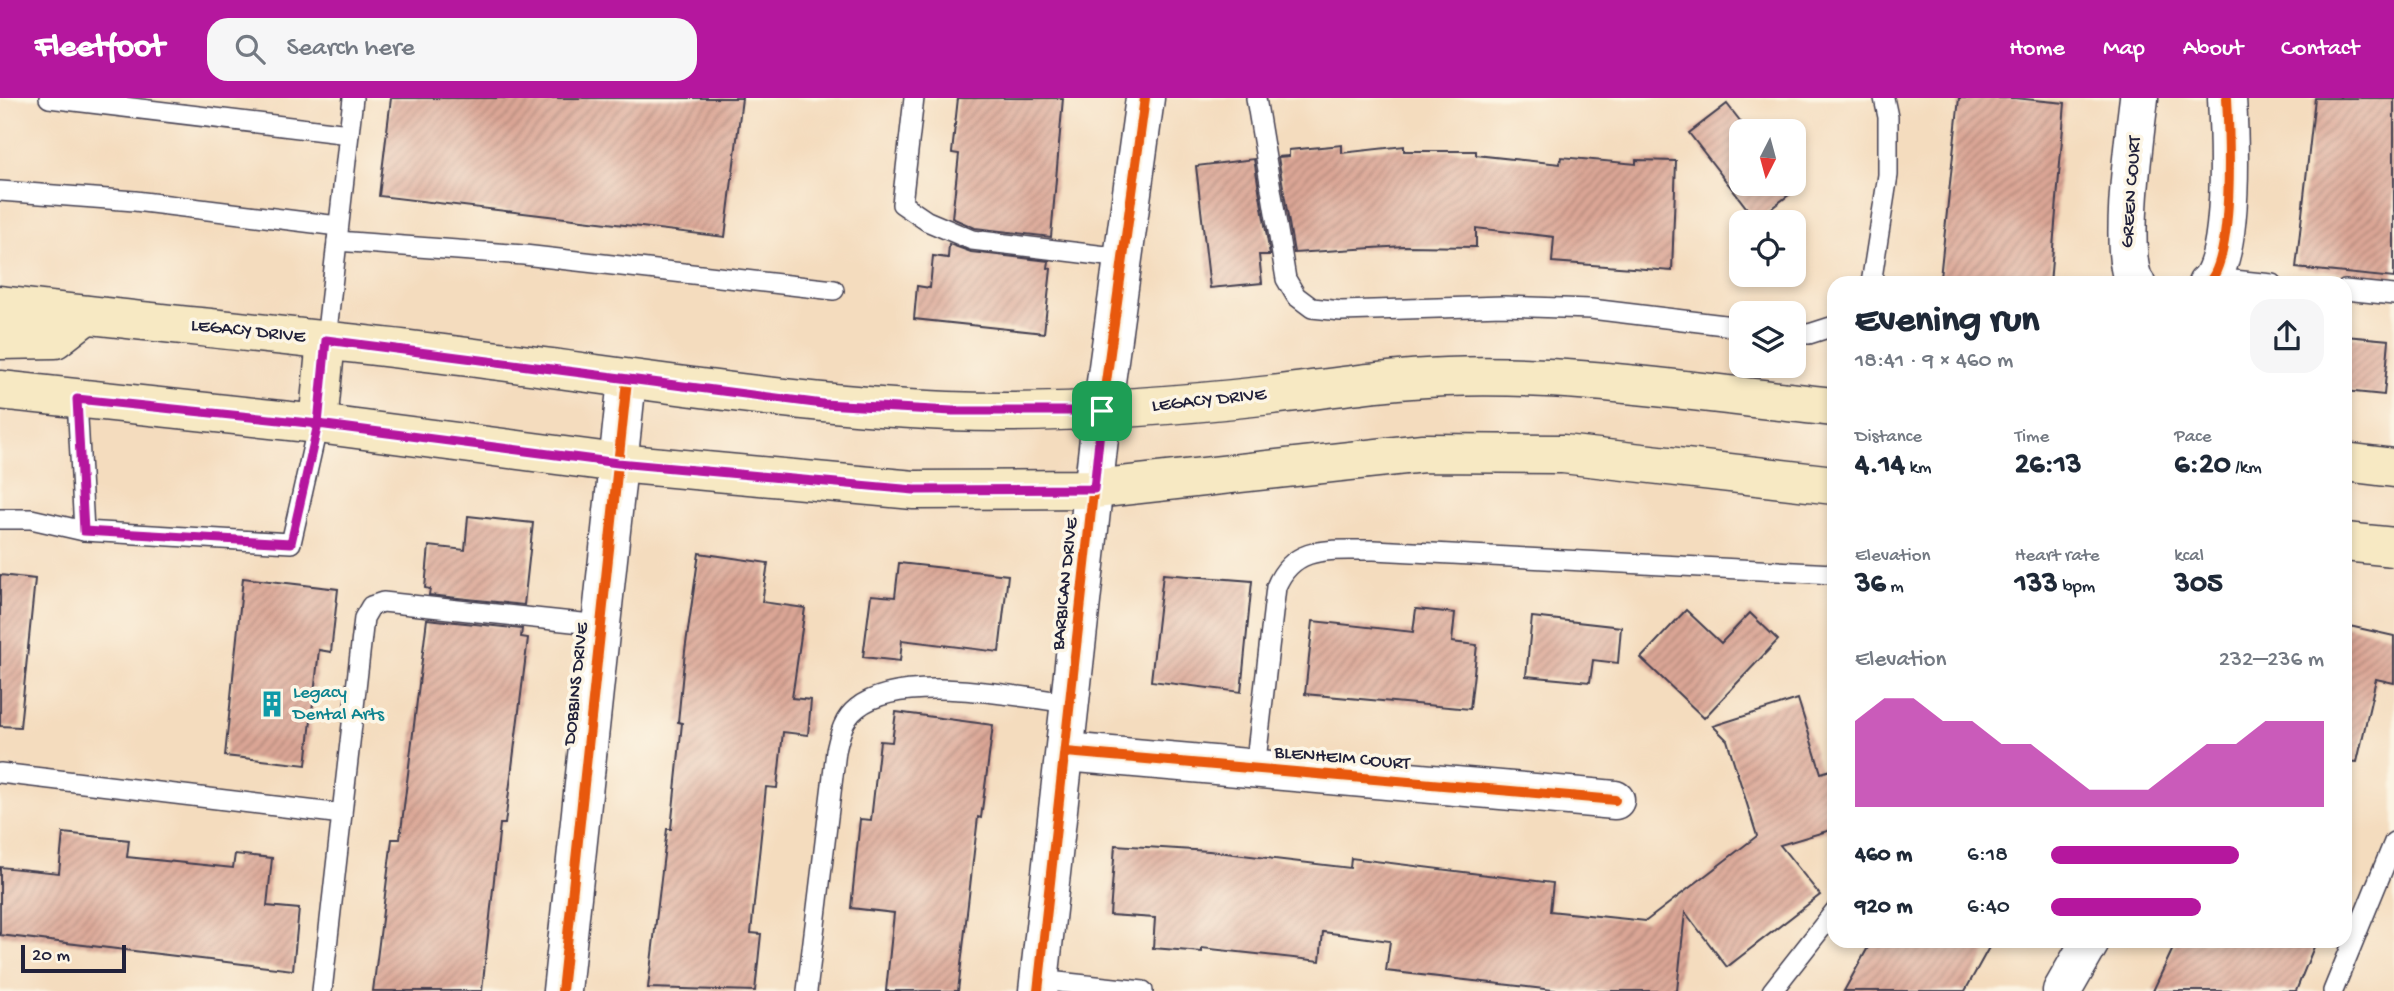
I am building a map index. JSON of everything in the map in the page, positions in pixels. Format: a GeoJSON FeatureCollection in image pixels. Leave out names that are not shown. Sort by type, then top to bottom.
{"type":"FeatureCollection","features":[{"type":"Feature","properties":{"kind":"main road","name":"LEGACY DRIVE"},"geometry":{"type":"LineString","coordinates":[[0,305],[326,340],[823,404],[952,411],[1102,411],[1273,395],[1375,380],[1452,376],[1570,379],[1827,406]]}},
{"type":"Feature","properties":{"kind":"main road"},"geometry":{"type":"LineString","coordinates":[[0,340],[55,339],[86,315]]}},
{"type":"Feature","properties":{"kind":"main road"},"geometry":{"type":"LineString","coordinates":[[318,424],[326,340]]}},
{"type":"Feature","properties":{"kind":"main road"},"geometry":{"type":"LineString","coordinates":[[0,390],[318,424],[618,463],[914,490],[1094,489],[1423,453],[1563,454],[1827,484]]}},
{"type":"Feature","properties":{"kind":"main road"},"geometry":{"type":"LineString","coordinates":[[2352,463],[2394,468]]}},
{"type":"Feature","properties":{"kind":"main road"},"geometry":{"type":"LineString","coordinates":[[2352,543],[2394,547]]}},
{"type":"Feature","properties":{"kind":"street","name":"BARBICAN DRIVE"},"geometry":{"type":"LineString","coordinates":[[1038,985],[1102,411],[1145,98]]}},
{"type":"Feature","properties":{"kind":"street","name":"GREEN COURT"},"geometry":{"type":"LineString","coordinates":[[2130,276],[2130,187],[2139,98]]}},
{"type":"Feature","properties":{"kind":"street"},"geometry":{"type":"LineString","coordinates":[[2213,276],[2221,257],[2231,167],[2227,98]]}},
{"type":"Feature","properties":{"kind":"street","name":"DOBBINS DRIVE"},"geometry":{"type":"LineString","coordinates":[[562,991],[627,380]]}},
{"type":"Feature","properties":{"kind":"street","name":"BLENHEIM COURT"},"geometry":{"type":"LineString","coordinates":[[1066,752],[1615,800]]}},
{"type":"Feature","properties":{"kind":"street"},"geometry":{"type":"LineString","coordinates":[[2062,991],[2087,948]]}},
{"type":"Feature","properties":{"kind":"lane"},"geometry":{"type":"LineString","coordinates":[[49,98],[349,134]]}},
{"type":"Feature","properties":{"kind":"lane"},"geometry":{"type":"LineString","coordinates":[[326,340],[353,98]]}},
{"type":"Feature","properties":{"kind":"lane"},"geometry":{"type":"LineString","coordinates":[[914,98],[902,204],[927,221],[972,240],[1123,258]]}},
{"type":"Feature","properties":{"kind":"lane"},"geometry":{"type":"LineString","coordinates":[[1256,98],[1286,279],[1296,296],[1312,309],[1341,311],[1503,306],[1591,309],[1729,326]]}},
{"type":"Feature","properties":{"kind":"lane"},"geometry":{"type":"LineString","coordinates":[[1872,276],[1888,175],[1888,117],[1884,98]]}},
{"type":"Feature","properties":{"kind":"lane"},"geometry":{"type":"LineString","coordinates":[[0,191],[135,201],[338,234],[834,290]]}},
{"type":"Feature","properties":{"kind":"lane"},"geometry":{"type":"LineString","coordinates":[[2352,291],[2394,295]]}},
{"type":"Feature","properties":{"kind":"lane"},"geometry":{"type":"LineString","coordinates":[[1806,334],[1827,328]]}},
{"type":"Feature","properties":{"kind":"lane"},"geometry":{"type":"LineString","coordinates":[[77,399],[84,531]]}},
{"type":"Feature","properties":{"kind":"lane"},"geometry":{"type":"LineString","coordinates":[[0,519],[31,519],[84,531],[291,543],[318,424]]}},
{"type":"Feature","properties":{"kind":"lane"},"geometry":{"type":"LineString","coordinates":[[1255,769],[1276,587],[1284,568],[1299,557],[1321,551],[1374,550],[1827,574]]}},
{"type":"Feature","properties":{"kind":"lane"},"geometry":{"type":"LineString","coordinates":[[322,991],[364,618],[371,606],[383,602],[601,625]]}},
{"type":"Feature","properties":{"kind":"lane"},"geometry":{"type":"LineString","coordinates":[[807,991],[836,751],[841,728],[857,708],[896,690],[968,691],[1070,703]]}},
{"type":"Feature","properties":{"kind":"lane"},"geometry":{"type":"LineString","coordinates":[[0,773],[342,814]]}},
{"type":"Feature","properties":{"kind":"lane"},"geometry":{"type":"LineString","coordinates":[[2352,945],[2394,842]]}},
{"type":"Feature","properties":{"kind":"lane"},"geometry":{"type":"LineString","coordinates":[[1772,991],[1827,921]]}},
{"type":"Feature","properties":{"kind":"lane"},"geometry":{"type":"LineString","coordinates":[[2333,991],[2351,948]]}},
{"type":"Feature","properties":{"kind":"lane"},"geometry":{"type":"LineString","coordinates":[[1038,985],[1143,991]]}},
{"type":"Feature","properties":{"kind":"building"},"geometry":{"type":"Polygon","coordinates":[[[391,98],[742,98],[725,237],[379,196],[391,98]]]}},
{"type":"Feature","properties":{"kind":"building"},"geometry":{"type":"Polygon","coordinates":[[[958,98],[1063,98],[1051,237],[975,228],[952,218],[959,154],[952,153],[958,98]]]}},
{"type":"Feature","properties":{"kind":"building"},"geometry":{"type":"Polygon","coordinates":[[[1959,98],[2015,98],[2065,103],[2051,276],[1940,276],[1959,98]]]}},
{"type":"Feature","properties":{"kind":"building"},"geometry":{"type":"Polygon","coordinates":[[[2315,98],[2394,98],[2394,278],[2296,268],[2315,98]]]}},
{"type":"Feature","properties":{"kind":"building"},"geometry":{"type":"Polygon","coordinates":[[[1727,104],[1739,119],[1729,119],[1729,185],[1689,133],[1727,104]]]}},
{"type":"Feature","properties":{"kind":"building"},"geometry":{"type":"Polygon","coordinates":[[[1342,145],[1342,153],[1404,146],[1404,151],[1476,151],[1476,155],[1560,164],[1561,157],[1636,164],[1636,160],[1676,161],[1672,271],[1552,262],[1554,237],[1476,228],[1476,247],[1404,246],[1294,253],[1278,157],[1289,156],[1289,150],[1342,145]]]}},
{"type":"Feature","properties":{"kind":"building"},"geometry":{"type":"Polygon","coordinates":[[[1254,159],[1270,255],[1259,255],[1262,283],[1210,288],[1196,166],[1254,159]]]}},
{"type":"Feature","properties":{"kind":"building"},"geometry":{"type":"Polygon","coordinates":[[[1738,196],[1787,196],[1769,210],[1748,210],[1738,196]]]}},
{"type":"Feature","properties":{"kind":"building"},"geometry":{"type":"Polygon","coordinates":[[[949,244],[971,252],[1049,261],[1048,268],[1051,269],[1044,333],[914,319],[917,286],[930,288],[933,256],[948,258],[949,244]]]}},
{"type":"Feature","properties":{"kind":"building"},"geometry":{"type":"Polygon","coordinates":[[[2352,337],[2389,340],[2384,395],[2352,392],[2352,337]]]}},
{"type":"Feature","properties":{"kind":"building"},"geometry":{"type":"Polygon","coordinates":[[[468,516],[533,523],[524,605],[429,595],[430,589],[425,588],[429,546],[465,550],[468,516]]]}},
{"type":"Feature","properties":{"kind":"building"},"geometry":{"type":"Polygon","coordinates":[[[699,553],[768,563],[762,602],[805,608],[792,698],[811,700],[808,735],[783,732],[777,788],[766,787],[751,933],[761,934],[755,991],[648,988],[667,829],[671,829],[682,723],[678,722],[685,651],[699,553]]]}},
{"type":"Feature","properties":{"kind":"building"},"geometry":{"type":"Polygon","coordinates":[[[899,563],[1008,575],[999,652],[902,640],[900,661],[863,657],[871,595],[895,597],[899,563]]]}},
{"type":"Feature","properties":{"kind":"building"},"geometry":{"type":"Polygon","coordinates":[[[1163,574],[1252,581],[1241,692],[1151,681],[1163,574]]]}},
{"type":"Feature","properties":{"kind":"building"},"geometry":{"type":"Polygon","coordinates":[[[0,575],[35,579],[20,727],[0,726],[0,575]]]}},
{"type":"Feature","properties":{"kind":"building","name":"Legacy Dental Arts"},"geometry":{"type":"Polygon","coordinates":[[[243,578],[338,589],[331,652],[319,650],[306,765],[225,756],[243,578]]]}},
{"type":"Feature","properties":{"kind":"building"},"geometry":{"type":"Polygon","coordinates":[[[1416,609],[1455,613],[1452,642],[1477,645],[1470,709],[1305,694],[1313,621],[1413,632],[1416,609]]]}},
{"type":"Feature","properties":{"kind":"building"},"geometry":{"type":"Polygon","coordinates":[[[1686,610],[1721,643],[1750,613],[1778,640],[1704,718],[1641,658],[1686,610]]]}},
{"type":"Feature","properties":{"kind":"building"},"geometry":{"type":"Polygon","coordinates":[[[1532,617],[1621,627],[1618,663],[1593,660],[1590,682],[1526,676],[1532,617]]]}},
{"type":"Feature","properties":{"kind":"building"},"geometry":{"type":"Polygon","coordinates":[[[427,619],[522,629],[521,637],[528,638],[505,824],[500,824],[482,991],[373,991],[392,839],[400,839],[427,619]]]}},
{"type":"Feature","properties":{"kind":"building"},"geometry":{"type":"Polygon","coordinates":[[[2352,627],[2394,636],[2394,683],[2376,679],[2357,762],[2352,762],[2352,627]]]}},
{"type":"Feature","properties":{"kind":"building"},"geometry":{"type":"Polygon","coordinates":[[[1798,699],[1821,773],[1827,771],[1827,831],[1780,845],[1820,895],[1727,967],[1685,912],[1677,991],[1562,991],[1386,971],[1390,941],[1323,932],[1320,961],[1202,948],[1202,952],[1153,948],[1155,918],[1110,915],[1115,845],[1209,851],[1350,868],[1351,858],[1553,883],[1550,911],[1646,921],[1757,836],[1727,740],[1713,726],[1798,699]]]}},
{"type":"Feature","properties":{"kind":"building"},"geometry":{"type":"Polygon","coordinates":[[[896,712],[993,725],[981,818],[978,817],[958,991],[886,991],[894,913],[851,908],[860,819],[871,820],[880,741],[892,742],[896,712]]]}},
{"type":"Feature","properties":{"kind":"building"},"geometry":{"type":"Polygon","coordinates":[[[63,833],[129,840],[127,857],[233,868],[235,854],[272,858],[267,906],[299,909],[293,970],[0,935],[0,867],[59,873],[63,833]]]}},
{"type":"Feature","properties":{"kind":"building"},"geometry":{"type":"Polygon","coordinates":[[[1868,948],[1989,948],[1965,991],[1844,991],[1868,948]]]}},
{"type":"Feature","properties":{"kind":"building"},"geometry":{"type":"Polygon","coordinates":[[[2173,948],[2314,948],[2296,991],[2153,991],[2173,948]]]}},
{"type":"Feature","properties":{"kind":"cycle path"},"geometry":{"type":"LineString","coordinates":[[1038,991],[1102,411],[1145,98]]}},
{"type":"Feature","properties":{"kind":"cycle path"},"geometry":{"type":"LineString","coordinates":[[2213,276],[2222,251],[2226,225],[2229,167],[2227,98]]}},
{"type":"Feature","properties":{"kind":"cycle path"},"geometry":{"type":"LineString","coordinates":[[562,991],[627,380]]}},
{"type":"Feature","properties":{"kind":"cycle path"},"geometry":{"type":"LineString","coordinates":[[1066,752],[1615,800]]}},
{"type":"Feature","properties":{"kind":"place","name":"Legacy Dental Arts"},"geometry":{"type":"Point","coordinates":[272,704]}},
{"type":"Feature","properties":{"kind":"route"},"geometry":{"type":"LineString","coordinates":[[1102,411],[952,411],[823,404],[326,340],[318,424],[291,543],[84,531],[77,399],[318,424],[618,463],[914,490],[1094,489],[1102,411]]}}]}
